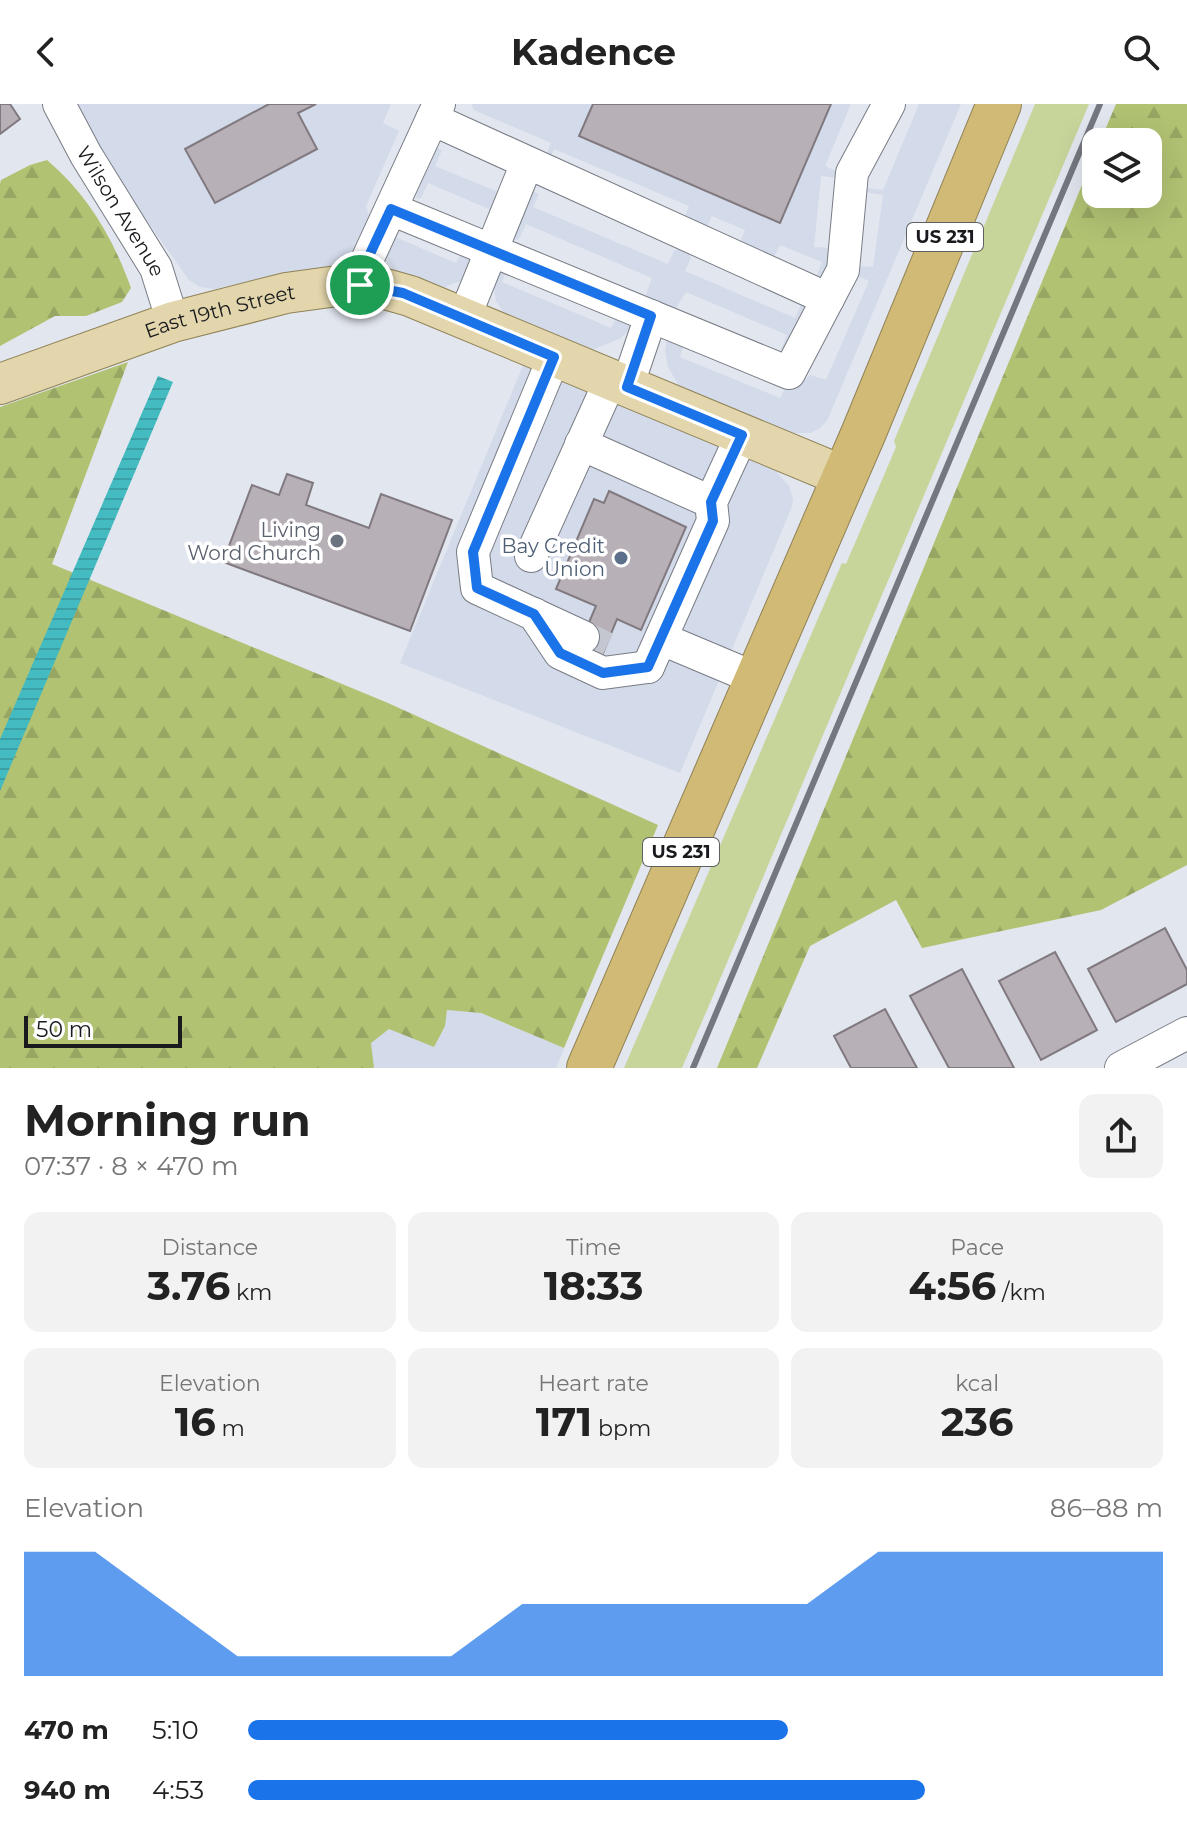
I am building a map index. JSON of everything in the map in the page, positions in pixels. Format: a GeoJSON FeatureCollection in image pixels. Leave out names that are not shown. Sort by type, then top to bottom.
{"type":"FeatureCollection","features":[{"type":"Feature","properties":{"kind":"highway","name":"US 231"},"geometry":{"type":"LineString","coordinates":[[589,1068],[845,477],[999,104]]}},
{"type":"Feature","properties":{"kind":"highway","name":"US 231"},"geometry":{"type":"LineString","coordinates":[[890,370],[910,321]]}},
{"type":"Feature","properties":{"kind":"main road","name":"East 19th Street"},"geometry":{"type":"LineString","coordinates":[[0,384],[173,322],[299,291],[334,285],[360,285],[403,293],[845,477]]}},
{"type":"Feature","properties":{"kind":"street","name":"Wilson Avenue"},"geometry":{"type":"LineString","coordinates":[[59,104],[86,155],[156,268],[173,322]]}},
{"type":"Feature","properties":{"kind":"street"},"geometry":{"type":"LineString","coordinates":[[391,209],[789,373],[843,270],[852,173],[889,104]]}},
{"type":"Feature","properties":{"kind":"street"},"geometry":{"type":"LineString","coordinates":[[360,285],[368,258],[436,112],[527,163],[828,299]]}},
{"type":"Feature","properties":{"kind":"street"},"geometry":{"type":"LineString","coordinates":[[464,318],[527,163]]}},
{"type":"Feature","properties":{"kind":"street"},"geometry":{"type":"LineString","coordinates":[[531,556],[581,444],[619,383],[651,316]]}},
{"type":"Feature","properties":{"kind":"street"},"geometry":{"type":"LineString","coordinates":[[554,357],[473,552],[477,588],[594,642],[655,653],[757,679]]}},
{"type":"Feature","properties":{"kind":"street"},"geometry":{"type":"LineString","coordinates":[[534,614],[560,653],[603,673],[655,653],[713,521],[711,502],[742,435]]}},
{"type":"Feature","properties":{"kind":"street"},"geometry":{"type":"LineString","coordinates":[[581,444],[711,502]]}},
{"type":"Feature","properties":{"kind":"street"},"geometry":{"type":"LineString","coordinates":[[1121,1068],[1187,1033]]}},
{"type":"Feature","properties":{"kind":"shaded area"},"geometry":{"type":"Polygon","coordinates":[[[75,104],[391,104],[383,123],[399,131],[366,206],[371,221],[358,249],[339,265],[347,265],[309,269],[214,289],[200,287],[189,280],[113,173],[75,104]]]}},
{"type":"Feature","properties":{"kind":"shaded area"},"geometry":{"type":"Polygon","coordinates":[[[471,104],[851,104],[825,166],[840,173],[839,178],[821,176],[814,247],[832,248],[831,260],[823,278],[817,275],[822,262],[780,245],[774,257],[740,242],[745,230],[712,216],[705,231],[683,221],[689,206],[554,149],[547,165],[543,163],[551,143],[474,110],[471,104]]]}},
{"type":"Feature","properties":{"kind":"shaded area"},"geometry":{"type":"Polygon","coordinates":[[[919,104],[961,104],[827,421],[811,433],[791,433],[481,304],[504,313],[496,301],[494,286],[500,266],[505,264],[507,269],[502,282],[611,328],[619,313],[630,318],[631,328],[621,338],[592,350],[679,386],[668,367],[665,351],[667,339],[675,336],[685,342],[680,357],[780,398],[787,384],[802,382],[810,375],[826,380],[869,281],[853,274],[852,268],[873,267],[883,195],[866,192],[866,188],[883,190],[919,104]]]}},
{"type":"Feature","properties":{"kind":"shaded area"},"geometry":{"type":"Polygon","coordinates":[[[437,148],[442,150],[435,166],[498,192],[485,227],[491,210],[428,183],[421,198],[417,199],[437,148]]]}},
{"type":"Feature","properties":{"kind":"shaded area"},"geometry":{"type":"Polygon","coordinates":[[[532,191],[539,194],[533,207],[668,264],[674,251],[679,249],[689,253],[691,258],[685,271],[795,318],[801,304],[808,307],[783,353],[781,349],[787,335],[686,292],[676,308],[647,297],[652,278],[526,224],[519,239],[515,240],[513,235],[532,191]]]}},
{"type":"Feature","properties":{"kind":"shaded area"},"geometry":{"type":"Polygon","coordinates":[[[395,237],[456,263],[465,246],[477,256],[473,270],[463,280],[443,288],[394,271],[386,248],[395,237]]]}},
{"type":"Feature","properties":{"kind":"shaded area"},"geometry":{"type":"Polygon","coordinates":[[[524,363],[775,470],[789,486],[793,499],[791,509],[680,773],[400,663],[524,363]]]}},
{"type":"Feature","properties":{"kind":"shaded area"},"geometry":{"type":"Polygon","coordinates":[[[361,963],[564,1048],[556,1068],[317,1068],[361,963]]]}},
{"type":"Feature","properties":{"kind":"green space"},"geometry":{"type":"Polygon","coordinates":[[[1035,104],[1089,104],[682,1068],[624,1068],[842,563],[846,564],[896,447],[894,441],[1035,104]]]}},
{"type":"Feature","properties":{"kind":"green space"},"geometry":{"type":"Polygon","coordinates":[[[1116,104],[1187,104],[1187,865],[1101,910],[922,948],[896,900],[810,946],[757,1068],[717,1068],[1082,185],[1082,208],[1162,208],[1162,128],[1106,128],[1116,104]]]}},
{"type":"Feature","properties":{"kind":"green space"},"geometry":{"type":"Polygon","coordinates":[[[47,160],[62,173],[98,218],[131,288],[122,302],[86,316],[55,316],[0,346],[1,180],[47,160]]]}},
{"type":"Feature","properties":{"kind":"green space"},"geometry":{"type":"Polygon","coordinates":[[[128,362],[52,564],[388,703],[658,825],[564,1048],[481,1013],[447,1010],[445,1026],[434,1047],[389,1029],[371,1043],[374,1068],[0,1068],[0,407],[128,362]]]}},
{"type":"Feature","properties":{"kind":"water"},"geometry":{"type":"Polygon","coordinates":[[[158,376],[173,382],[0,791],[0,739],[158,376]]]}},
{"type":"Feature","properties":{"kind":"building"},"geometry":{"type":"Polygon","coordinates":[[[0,104],[10,104],[20,119],[0,134],[0,104]]]}},
{"type":"Feature","properties":{"kind":"building"},"geometry":{"type":"Polygon","coordinates":[[[269,104],[316,104],[298,113],[317,149],[215,203],[185,149],[269,104]]]}},
{"type":"Feature","properties":{"kind":"building"},"geometry":{"type":"Polygon","coordinates":[[[593,104],[831,104],[780,223],[579,136],[593,104]]]}},
{"type":"Feature","properties":{"kind":"building","name":"Living Word Church"},"geometry":{"type":"Polygon","coordinates":[[[287,474],[313,483],[306,505],[369,528],[381,494],[452,520],[410,631],[223,562],[252,485],[279,495],[287,474]]]}},
{"type":"Feature","properties":{"kind":"building","name":"Bay Credit Union"},"geometry":{"type":"Polygon","coordinates":[[[609,491],[686,527],[641,630],[617,619],[599,663],[576,653],[596,606],[556,589],[594,499],[604,503],[609,491]]]}},
{"type":"Feature","properties":{"kind":"building"},"geometry":{"type":"Polygon","coordinates":[[[1165,928],[1187,970],[1187,984],[1116,1022],[1088,969],[1165,928]]]}},
{"type":"Feature","properties":{"kind":"building"},"geometry":{"type":"Polygon","coordinates":[[[1055,952],[1097,1030],[1041,1060],[999,981],[1055,952]]]}},
{"type":"Feature","properties":{"kind":"building"},"geometry":{"type":"Polygon","coordinates":[[[962,969],[1014,1068],[949,1068],[910,996],[962,969]]]}},
{"type":"Feature","properties":{"kind":"building"},"geometry":{"type":"Polygon","coordinates":[[[885,1009],[917,1068],[851,1068],[834,1036],[885,1009]]]}},
{"type":"Feature","properties":{"kind":"tunnel"},"geometry":{"type":"LineString","coordinates":[[583,637],[606,648]]}},
{"type":"Feature","properties":{"kind":"railway"},"geometry":{"type":"LineString","coordinates":[[693,1068],[1100,104]]}},
{"type":"Feature","properties":{"kind":"place","name":"Living Word Church"},"geometry":{"type":"Point","coordinates":[337,541]}},
{"type":"Feature","properties":{"kind":"place","name":"Bay Credit Union"},"geometry":{"type":"Point","coordinates":[621,558]}},
{"type":"Feature","properties":{"kind":"route"},"geometry":{"type":"LineString","coordinates":[[391,209],[651,316],[627,387],[742,435],[711,502],[713,521],[648,667],[603,673],[560,653],[534,614],[477,588],[473,552],[554,357],[403,293],[360,285],[368,258],[391,209]]}}]}
